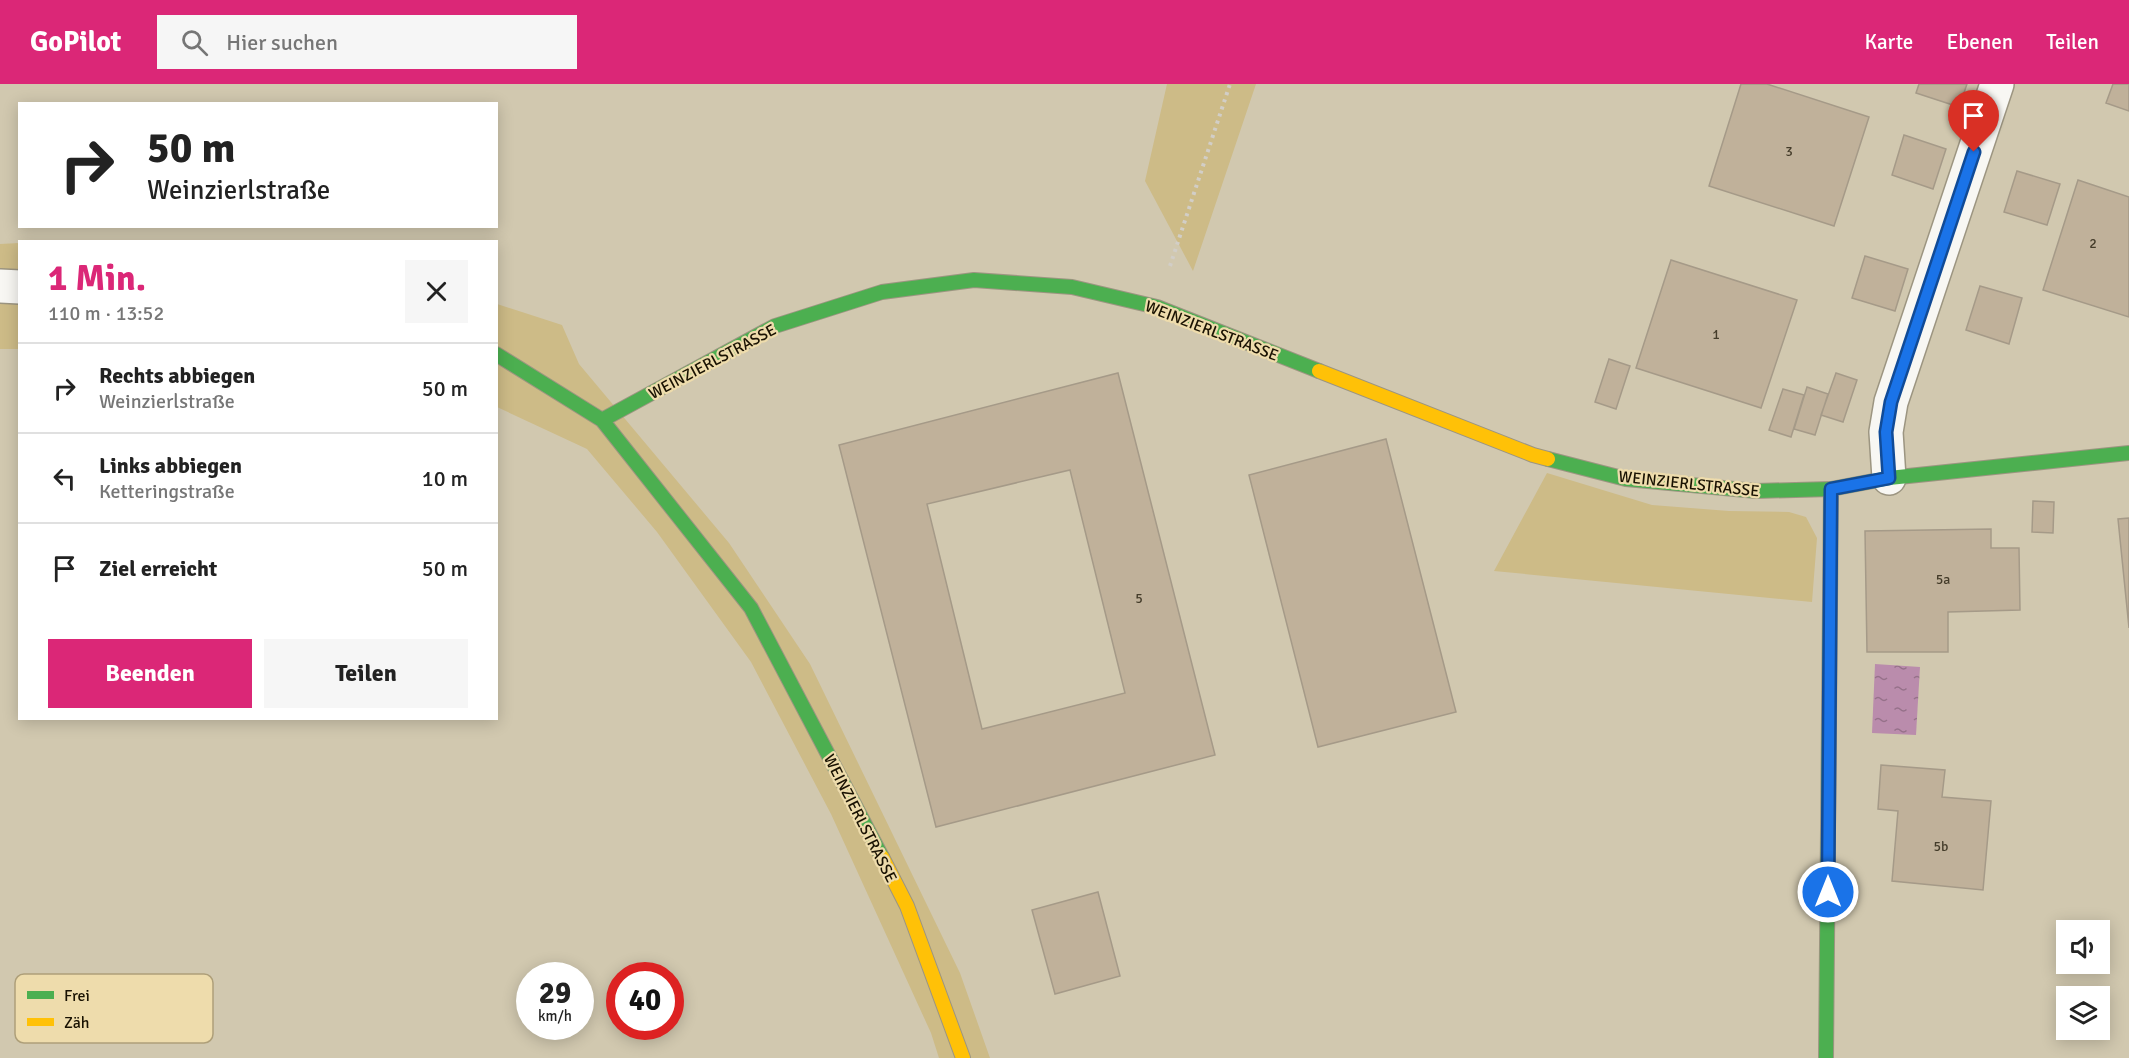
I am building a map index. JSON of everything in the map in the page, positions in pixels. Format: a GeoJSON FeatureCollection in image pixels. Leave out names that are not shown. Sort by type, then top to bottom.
{"type":"FeatureCollection","features":[{"type":"Feature","properties":{"kind":"street"},"geometry":{"type":"LineString","coordinates":[[1889,478],[1886,432],[1891,402],[1997,84]]}},
{"type":"Feature","properties":{"kind":"street","name":"WEINZIERLSTRASSE"},"geometry":{"type":"LineString","coordinates":[[602,420],[775,326],[882,292],[974,280],[1072,287],[1157,307],[1533,455],[1626,479],[1756,491],[1831,489],[1889,478],[2129,453]]}},
{"type":"Feature","properties":{"kind":"street"},"geometry":{"type":"LineString","coordinates":[[0,286],[18,287]]}},
{"type":"Feature","properties":{"kind":"street","name":"WEINZIERLSTRASSE"},"geometry":{"type":"LineString","coordinates":[[498,355],[602,420],[751,608],[907,906],[963,1058]]}},
{"type":"Feature","properties":{"kind":"street"},"geometry":{"type":"LineString","coordinates":[[1826,1058],[1831,489]]}},
{"type":"Feature","properties":{"kind":"path"},"geometry":{"type":"LineString","coordinates":[[1157,307],[1230,84]]}},
{"type":"Feature","properties":{"kind":"shaded area"},"geometry":{"type":"Polygon","coordinates":[[[1167,84],[1256,84],[1193,271],[1145,181],[1167,84]]]}},
{"type":"Feature","properties":{"kind":"shaded area"},"geometry":{"type":"Polygon","coordinates":[[[18,243],[18,349],[0,349],[0,244],[18,243]]]}},
{"type":"Feature","properties":{"kind":"shaded area"},"geometry":{"type":"Polygon","coordinates":[[[498,304],[562,325],[579,364],[729,543],[810,664],[960,973],[990,1058],[939,1058],[931,1033],[831,814],[751,662],[657,532],[587,449],[498,407],[498,304]]]}},
{"type":"Feature","properties":{"kind":"shaded area"},"geometry":{"type":"Polygon","coordinates":[[[1547,473],[1652,505],[1729,511],[1789,512],[1806,517],[1817,538],[1812,602],[1494,571],[1547,473]]]}},
{"type":"Feature","properties":{"kind":"water"},"geometry":{"type":"Polygon","coordinates":[[[1875,664],[1920,667],[1916,735],[1872,733],[1875,664]]]}},
{"type":"Feature","properties":{"kind":"building"},"geometry":{"type":"Polygon","coordinates":[[[1741,84],[1767,84],[1869,117],[1834,226],[1709,186],[1741,84]]]}},
{"type":"Feature","properties":{"kind":"building"},"geometry":{"type":"Polygon","coordinates":[[[1919,84],[1967,84],[1959,107],[1916,93],[1919,84]]]}},
{"type":"Feature","properties":{"kind":"building"},"geometry":{"type":"Polygon","coordinates":[[[2113,84],[2129,84],[2129,111],[2106,103],[2113,84]]]}},
{"type":"Feature","properties":{"kind":"building"},"geometry":{"type":"Polygon","coordinates":[[[1904,135],[1946,149],[1933,189],[1892,175],[1904,135]]]}},
{"type":"Feature","properties":{"kind":"building"},"geometry":{"type":"Polygon","coordinates":[[[2017,171],[2060,184],[2047,225],[2004,212],[2017,171]]]}},
{"type":"Feature","properties":{"kind":"building"},"geometry":{"type":"Polygon","coordinates":[[[2078,180],[2129,197],[2129,317],[2043,290],[2078,180]]]}},
{"type":"Feature","properties":{"kind":"building"},"geometry":{"type":"Polygon","coordinates":[[[1865,256],[1908,269],[1895,311],[1852,298],[1865,256]]]}},
{"type":"Feature","properties":{"kind":"building"},"geometry":{"type":"Polygon","coordinates":[[[1671,260],[1797,300],[1761,408],[1636,368],[1671,260]]]}},
{"type":"Feature","properties":{"kind":"building"},"geometry":{"type":"Polygon","coordinates":[[[1980,286],[2022,298],[2009,344],[1966,330],[1980,286]]]}},
{"type":"Feature","properties":{"kind":"building"},"geometry":{"type":"Polygon","coordinates":[[[1609,359],[1630,366],[1616,409],[1595,402],[1609,359]]]}},
{"type":"Feature","properties":{"kind":"building"},"geometry":{"type":"Polygon","coordinates":[[[1118,373],[1215,755],[936,827],[839,445],[1118,373]],[[1070,470],[927,504],[982,729],[1125,693],[1070,470]]]}},
{"type":"Feature","properties":{"kind":"building"},"geometry":{"type":"Polygon","coordinates":[[[1836,373],[1857,380],[1843,422],[1821,415],[1836,373]]]}},
{"type":"Feature","properties":{"kind":"building"},"geometry":{"type":"Polygon","coordinates":[[[1807,387],[1828,394],[1815,435],[1794,429],[1807,387]]]}},
{"type":"Feature","properties":{"kind":"building"},"geometry":{"type":"Polygon","coordinates":[[[1783,389],[1804,395],[1791,437],[1769,430],[1783,389]]]}},
{"type":"Feature","properties":{"kind":"building"},"geometry":{"type":"Polygon","coordinates":[[[1386,439],[1456,712],[1318,747],[1249,475],[1386,439]]]}},
{"type":"Feature","properties":{"kind":"building"},"geometry":{"type":"Polygon","coordinates":[[[2033,501],[2054,502],[2053,533],[2032,532],[2033,501]]]}},
{"type":"Feature","properties":{"kind":"building"},"geometry":{"type":"Polygon","coordinates":[[[2129,518],[2129,628],[2118,519],[2129,518]]]}},
{"type":"Feature","properties":{"kind":"building"},"geometry":{"type":"Polygon","coordinates":[[[1991,529],[1991,548],[2019,548],[2020,610],[1948,612],[1948,652],[1867,652],[1865,531],[1991,529]]]}},
{"type":"Feature","properties":{"kind":"building"},"geometry":{"type":"Polygon","coordinates":[[[1881,765],[1945,770],[1942,797],[1991,801],[1983,890],[1892,881],[1898,811],[1878,809],[1881,765]]]}},
{"type":"Feature","properties":{"kind":"building"},"geometry":{"type":"Polygon","coordinates":[[[1098,892],[1120,976],[1055,994],[1032,910],[1098,892]]]}},
{"type":"Feature","properties":{"kind":"traffic: fast"},"geometry":{"type":"LineString","coordinates":[[602,420],[775,326],[882,292],[974,280],[1072,287],[1157,307],[1319,371]]}},
{"type":"Feature","properties":{"kind":"traffic: fast"},"geometry":{"type":"LineString","coordinates":[[498,355],[602,420],[751,608],[882,857]]}},
{"type":"Feature","properties":{"kind":"traffic: fast"},"geometry":{"type":"LineString","coordinates":[[1548,459],[1626,479],[1756,491],[1831,489],[1889,478],[2129,453]]}},
{"type":"Feature","properties":{"kind":"traffic: fast"},"geometry":{"type":"LineString","coordinates":[[1826,1058],[1831,489]]}},
{"type":"Feature","properties":{"kind":"traffic: slow"},"geometry":{"type":"LineString","coordinates":[[1319,371],[1548,459]]}},
{"type":"Feature","properties":{"kind":"traffic: slow"},"geometry":{"type":"LineString","coordinates":[[882,857],[907,906],[963,1058]]}},
{"type":"Feature","properties":{"kind":"route"},"geometry":{"type":"LineString","coordinates":[[1828,892],[1831,489],[1889,478],[1886,432],[1891,402],[1974,152]]}}]}
